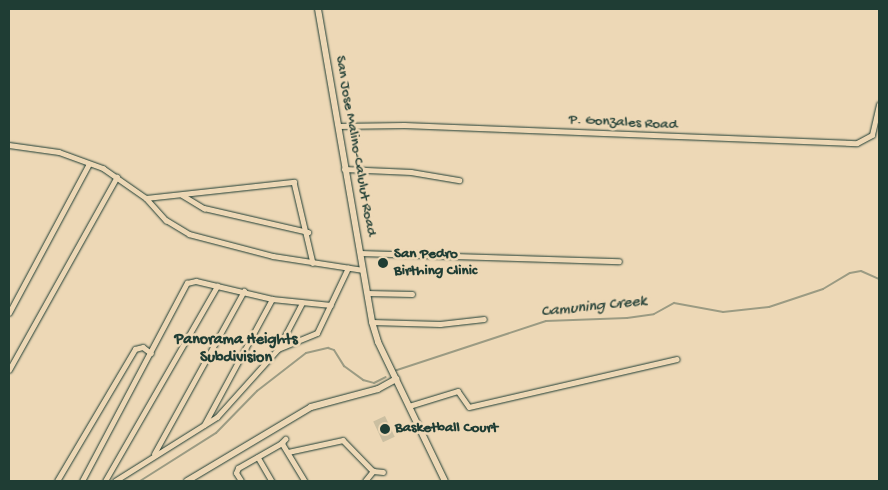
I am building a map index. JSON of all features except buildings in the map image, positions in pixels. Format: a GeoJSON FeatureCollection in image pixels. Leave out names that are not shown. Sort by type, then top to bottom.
{"type":"FeatureCollection","features":[{"type":"Feature","properties":{"kind":"main road","name":"San Jose Malino-Calulut Road"},"geometry":{"type":"LineString","coordinates":[[318,9],[344,169],[372,322],[396,379],[445,481]]}},
{"type":"Feature","properties":{"kind":"main road"},"geometry":{"type":"LineString","coordinates":[[187,481],[317,404],[378,389],[396,379]]}},
{"type":"Feature","properties":{"kind":"street","name":"P. Gonzales Road"},"geometry":{"type":"LineString","coordinates":[[338,126],[404,125],[857,143],[872,135],[879,105]]}},
{"type":"Feature","properties":{"kind":"street"},"geometry":{"type":"LineString","coordinates":[[9,145],[59,152],[117,177],[146,198],[166,220],[189,234],[235,248],[363,270]]}},
{"type":"Feature","properties":{"kind":"street"},"geometry":{"type":"LineString","coordinates":[[9,313],[89,164]]}},
{"type":"Feature","properties":{"kind":"street"},"geometry":{"type":"LineString","coordinates":[[344,169],[411,172],[459,180]]}},
{"type":"Feature","properties":{"kind":"street"},"geometry":{"type":"LineString","coordinates":[[9,370],[117,177]]}},
{"type":"Feature","properties":{"kind":"street"},"geometry":{"type":"LineString","coordinates":[[146,198],[294,182],[308,232],[313,262]]}},
{"type":"Feature","properties":{"kind":"street"},"geometry":{"type":"LineString","coordinates":[[182,194],[204,208],[308,232]]}},
{"type":"Feature","properties":{"kind":"street"},"geometry":{"type":"LineString","coordinates":[[360,254],[619,261]]}},
{"type":"Feature","properties":{"kind":"street"},"geometry":{"type":"LineString","coordinates":[[278,349],[317,333],[348,268]]}},
{"type":"Feature","properties":{"kind":"street"},"geometry":{"type":"LineString","coordinates":[[82,481],[187,283],[196,280],[272,299],[331,305]]}},
{"type":"Feature","properties":{"kind":"street"},"geometry":{"type":"LineString","coordinates":[[105,481],[216,286]]}},
{"type":"Feature","properties":{"kind":"street"},"geometry":{"type":"LineString","coordinates":[[154,454],[244,291]]}},
{"type":"Feature","properties":{"kind":"street"},"geometry":{"type":"LineString","coordinates":[[367,293],[412,294]]}},
{"type":"Feature","properties":{"kind":"street"},"geometry":{"type":"LineString","coordinates":[[204,425],[272,299]]}},
{"type":"Feature","properties":{"kind":"street"},"geometry":{"type":"LineString","coordinates":[[114,481],[154,454],[204,425],[232,403],[278,349],[302,303]]}},
{"type":"Feature","properties":{"kind":"street"},"geometry":{"type":"LineString","coordinates":[[372,322],[440,324],[484,319]]}},
{"type":"Feature","properties":{"kind":"street"},"geometry":{"type":"LineString","coordinates":[[57,481],[135,349],[143,347],[150,352]]}},
{"type":"Feature","properties":{"kind":"street"},"geometry":{"type":"LineString","coordinates":[[409,406],[458,392],[469,407],[677,359]]}},
{"type":"Feature","properties":{"kind":"street"},"geometry":{"type":"LineString","coordinates":[[288,452],[343,440],[373,472],[383,472]]}},
{"type":"Feature","properties":{"kind":"street"},"geometry":{"type":"LineString","coordinates":[[241,481],[236,470],[284,441],[288,452],[305,481]]}},
{"type":"Feature","properties":{"kind":"street"},"geometry":{"type":"LineString","coordinates":[[258,457],[272,481]]}},
{"type":"Feature","properties":{"kind":"street"},"geometry":{"type":"LineString","coordinates":[[365,481],[373,472]]}},
{"type":"Feature","properties":{"kind":"shaded area","name":"Basketball Court"},"geometry":{"type":"Polygon","coordinates":[[[385,416],[395,437],[383,442],[373,421],[385,416]]]}},
{"type":"Feature","properties":{"kind":"waterway","name":"Camuning Creek"},"geometry":{"type":"LineString","coordinates":[[394,371],[546,321],[627,318],[654,314],[674,303],[723,312],[769,307],[823,289],[850,273],[861,271],[879,279]]}},
{"type":"Feature","properties":{"kind":"waterway","name":"Camuning Creek"},"geometry":{"type":"LineString","coordinates":[[140,481],[216,433],[257,391],[306,353],[328,348],[334,350],[344,366],[363,380],[374,383],[386,377]]}},
{"type":"Feature","properties":{"kind":"place","name":"San Pedro Birthing Clinic"},"geometry":{"type":"Point","coordinates":[383,263]}},
{"type":"Feature","properties":{"kind":"place","name":"Basketball Court"},"geometry":{"type":"Point","coordinates":[385,429]}},
{"type":"Feature","properties":{"kind":"district","name":"Panorama Heights Subdivision"},"geometry":{"type":"Point","coordinates":[236,350]}}]}
